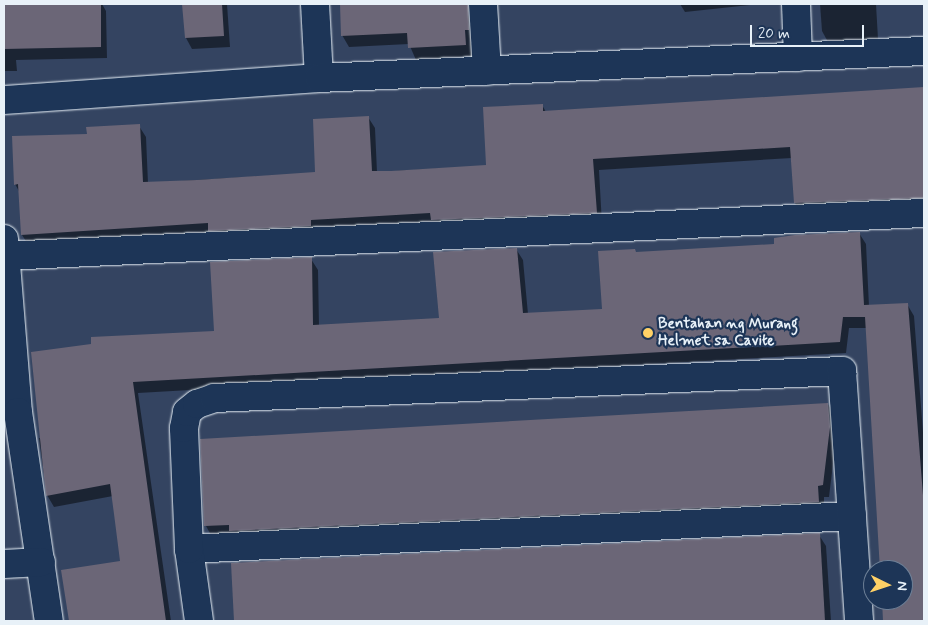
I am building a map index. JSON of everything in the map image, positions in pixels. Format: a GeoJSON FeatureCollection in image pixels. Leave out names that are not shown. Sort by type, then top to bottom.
{"type":"FeatureCollection","features":[{"type":"Feature","properties":{"kind":"street"},"geometry":{"type":"LineString","coordinates":[[314,4],[320,78]]}},
{"type":"Feature","properties":{"kind":"street"},"geometry":{"type":"LineString","coordinates":[[483,4],[487,71]]}},
{"type":"Feature","properties":{"kind":"street"},"geometry":{"type":"LineString","coordinates":[[796,4],[798,56]]}},
{"type":"Feature","properties":{"kind":"street"},"geometry":{"type":"LineString","coordinates":[[4,100],[320,78],[924,51]]}},
{"type":"Feature","properties":{"kind":"street"},"geometry":{"type":"LineString","coordinates":[[48,621],[42,562],[11,413],[4,250],[924,213]]}},
{"type":"Feature","properties":{"kind":"street"},"geometry":{"type":"LineString","coordinates":[[199,621],[189,549],[184,428],[187,412],[197,404],[214,398],[842,371],[859,621]]}},
{"type":"Feature","properties":{"kind":"street"},"geometry":{"type":"LineString","coordinates":[[189,549],[852,516]]}},
{"type":"Feature","properties":{"kind":"street"},"geometry":{"type":"LineString","coordinates":[[4,564],[42,562]]}},
{"type":"Feature","properties":{"kind":"building"},"geometry":{"type":"Polygon","coordinates":[[[4,4],[101,4],[101,47],[4,49],[4,4]]]}},
{"type":"Feature","properties":{"kind":"building"},"geometry":{"type":"Polygon","coordinates":[[[182,4],[222,4],[224,36],[185,38],[182,4]]]}},
{"type":"Feature","properties":{"kind":"building"},"geometry":{"type":"Polygon","coordinates":[[[340,4],[468,4],[469,30],[465,30],[466,45],[408,48],[407,33],[341,36],[340,4]]]}},
{"type":"Feature","properties":{"kind":"building"},"geometry":{"type":"Polygon","coordinates":[[[924,87],[924,198],[794,203],[790,147],[593,159],[597,213],[431,220],[430,213],[311,220],[311,226],[208,231],[208,223],[21,235],[18,184],[14,185],[12,136],[87,134],[86,127],[140,124],[143,182],[197,180],[315,172],[313,119],[369,116],[372,171],[391,171],[486,165],[483,107],[543,104],[543,111],[924,87]]]}},
{"type":"Feature","properties":{"kind":"building"},"geometry":{"type":"Polygon","coordinates":[[[860,232],[864,305],[908,303],[924,508],[924,621],[883,621],[882,610],[913,610],[913,560],[879,560],[865,317],[843,317],[840,342],[133,382],[166,621],[69,621],[61,570],[120,561],[110,484],[46,496],[31,352],[91,344],[91,337],[214,331],[210,262],[312,257],[313,325],[439,318],[433,252],[517,248],[523,313],[602,309],[598,251],[635,249],[636,252],[774,244],[774,238],[795,235],[860,232]]]}},
{"type":"Feature","properties":{"kind":"building"},"geometry":{"type":"Polygon","coordinates":[[[828,403],[830,427],[823,485],[818,486],[819,502],[229,531],[229,525],[204,526],[200,439],[828,403]]]}},
{"type":"Feature","properties":{"kind":"building"},"geometry":{"type":"Polygon","coordinates":[[[820,533],[825,621],[234,621],[231,563],[820,533]]]}},
{"type":"Feature","properties":{"kind":"place","name":"Bentahan ng Murang Helmet sa Cavite"},"geometry":{"type":"Point","coordinates":[648,333]}}]}
